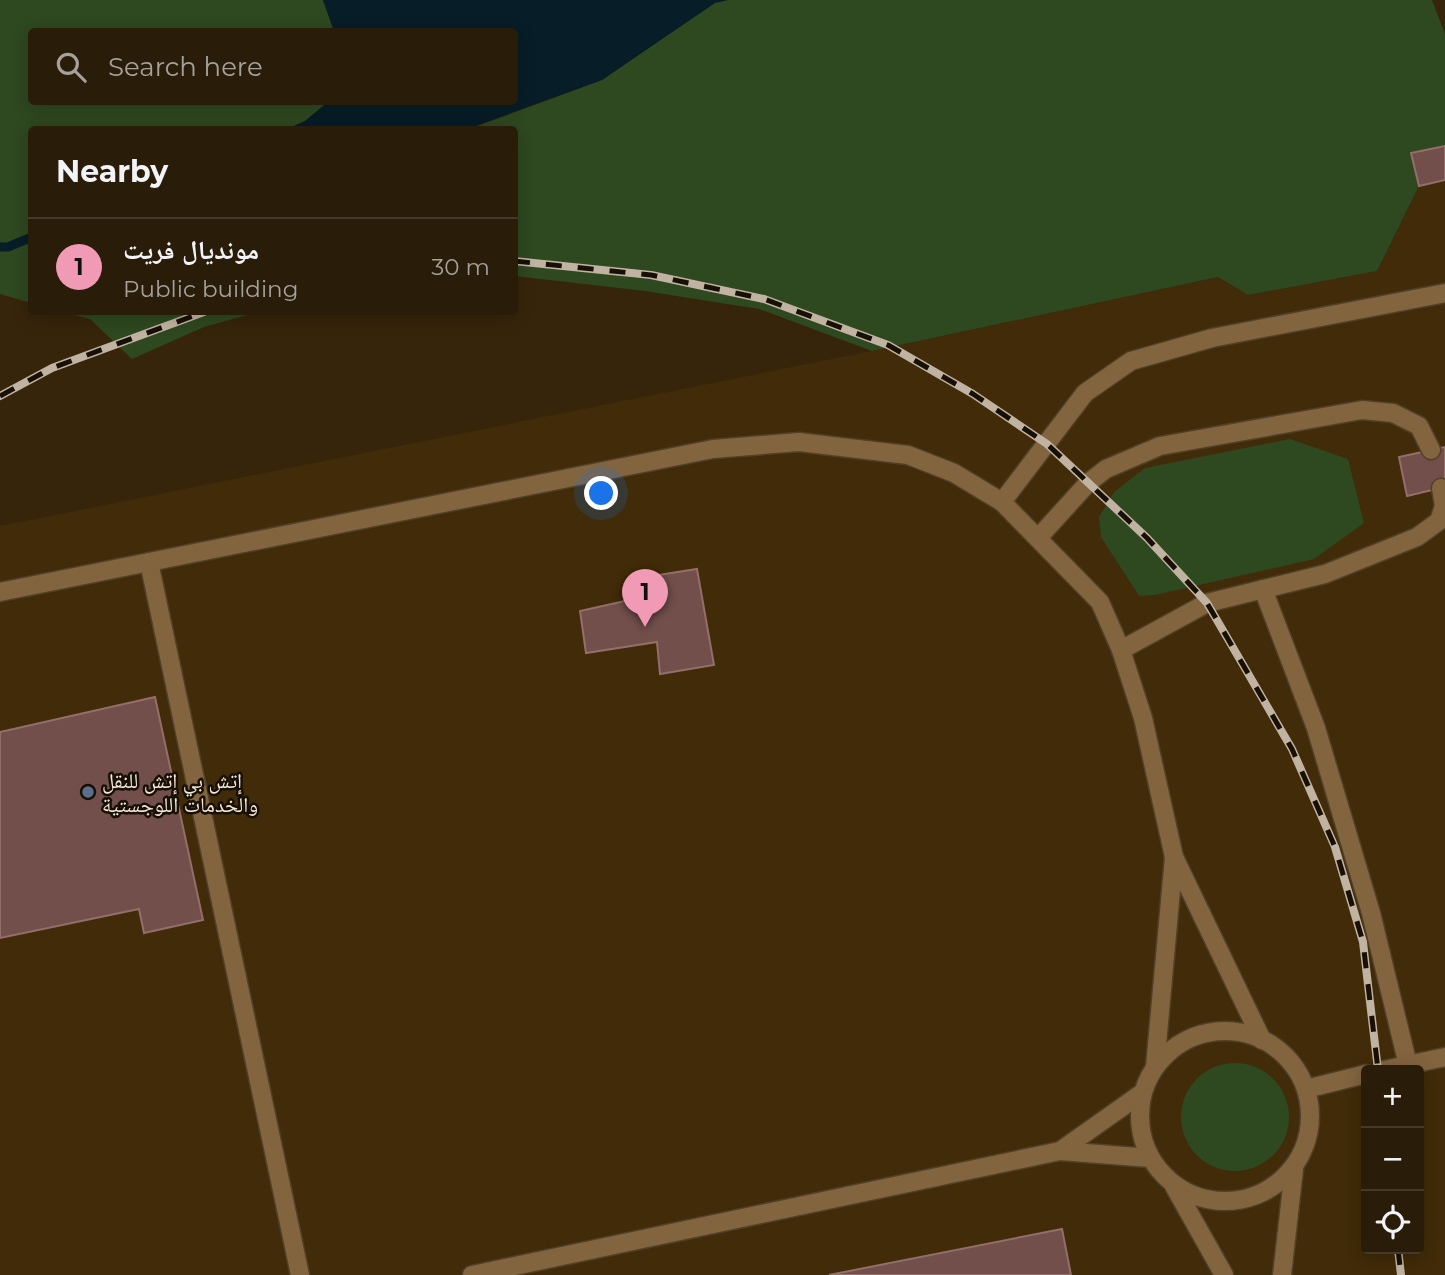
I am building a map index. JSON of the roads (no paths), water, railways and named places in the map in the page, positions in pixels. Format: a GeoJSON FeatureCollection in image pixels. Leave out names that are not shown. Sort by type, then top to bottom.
{"type":"FeatureCollection","features":[{"type":"Feature","properties":{"kind":"street"},"geometry":{"type":"LineString","coordinates":[[1002,502],[1085,393],[1130,361],[1212,338],[1445,293]]}},
{"type":"Feature","properties":{"kind":"street"},"geometry":{"type":"LineString","coordinates":[[1038,538],[1088,482],[1106,469],[1160,446],[1362,410],[1393,413],[1419,426],[1431,450]]}},
{"type":"Feature","properties":{"kind":"street"},"geometry":{"type":"LineString","coordinates":[[0,592],[713,449],[799,442],[908,455],[954,473],[1002,502],[1100,602],[1121,650],[1143,718],[1174,857],[1262,1040]]}},
{"type":"Feature","properties":{"kind":"street"},"geometry":{"type":"LineString","coordinates":[[1121,650],[1207,603],[1325,574],[1418,537],[1439,521],[1444,506],[1441,488]]}},
{"type":"Feature","properties":{"kind":"street"},"geometry":{"type":"LineString","coordinates":[[149,562],[300,1275]]}},
{"type":"Feature","properties":{"kind":"street"},"geometry":{"type":"LineString","coordinates":[[1263,589],[1316,728],[1371,913],[1408,1065],[1445,1057]]}},
{"type":"Feature","properties":{"kind":"street"},"geometry":{"type":"LineString","coordinates":[[1155,1067],[1174,857]]}},
{"type":"Feature","properties":{"kind":"street"},"geometry":{"type":"LineString","coordinates":[[1224,1275],[1174,1186],[1160,1173],[1150,1158],[1139,1126],[1142,1093],[1155,1067],[1176,1046],[1203,1034],[1233,1031],[1262,1040],[1289,1059],[1306,1089],[1310,1130],[1294,1169],[1282,1275]]}},
{"type":"Feature","properties":{"kind":"street"},"geometry":{"type":"LineString","coordinates":[[1306,1089],[1361,1075]]}},
{"type":"Feature","properties":{"kind":"street"},"geometry":{"type":"LineString","coordinates":[[1060,1151],[1142,1093]]}},
{"type":"Feature","properties":{"kind":"street"},"geometry":{"type":"LineString","coordinates":[[472,1275],[1060,1151],[1150,1158]]}},
{"type":"Feature","properties":{"kind":"street"},"geometry":{"type":"LineString","coordinates":[[1174,1186],[1215,1202],[1259,1196],[1294,1169]]}},
{"type":"Feature","properties":{"kind":"water"},"geometry":{"type":"Polygon","coordinates":[[[323,0],[728,0],[715,3],[602,80],[475,126],[294,126],[305,121],[324,105],[518,105],[518,28],[333,28],[323,0]]]}},
{"type":"Feature","properties":{"kind":"waterway"},"geometry":{"type":"LineString","coordinates":[[0,247],[8,247],[28,239]]}},
{"type":"Feature","properties":{"kind":"railway"},"geometry":{"type":"LineString","coordinates":[[518,261],[651,275],[764,299],[888,345],[973,394],[1047,444],[1147,538],[1207,603],[1292,749],[1335,847],[1363,942],[1377,1065]]}},
{"type":"Feature","properties":{"kind":"railway"},"geometry":{"type":"LineString","coordinates":[[0,396],[52,368],[196,315]]}},
{"type":"Feature","properties":{"kind":"railway"},"geometry":{"type":"LineString","coordinates":[[1399,1254],[1401,1275]]}},
{"type":"Feature","properties":{"kind":"place","name":"مونديال فريت"},"geometry":{"type":"Point","coordinates":[645,627]}},
{"type":"Feature","properties":{"kind":"place","name":"إتش بي إتش للنقل والخدمات اللوجستية"},"geometry":{"type":"Point","coordinates":[88,792]}}]}
